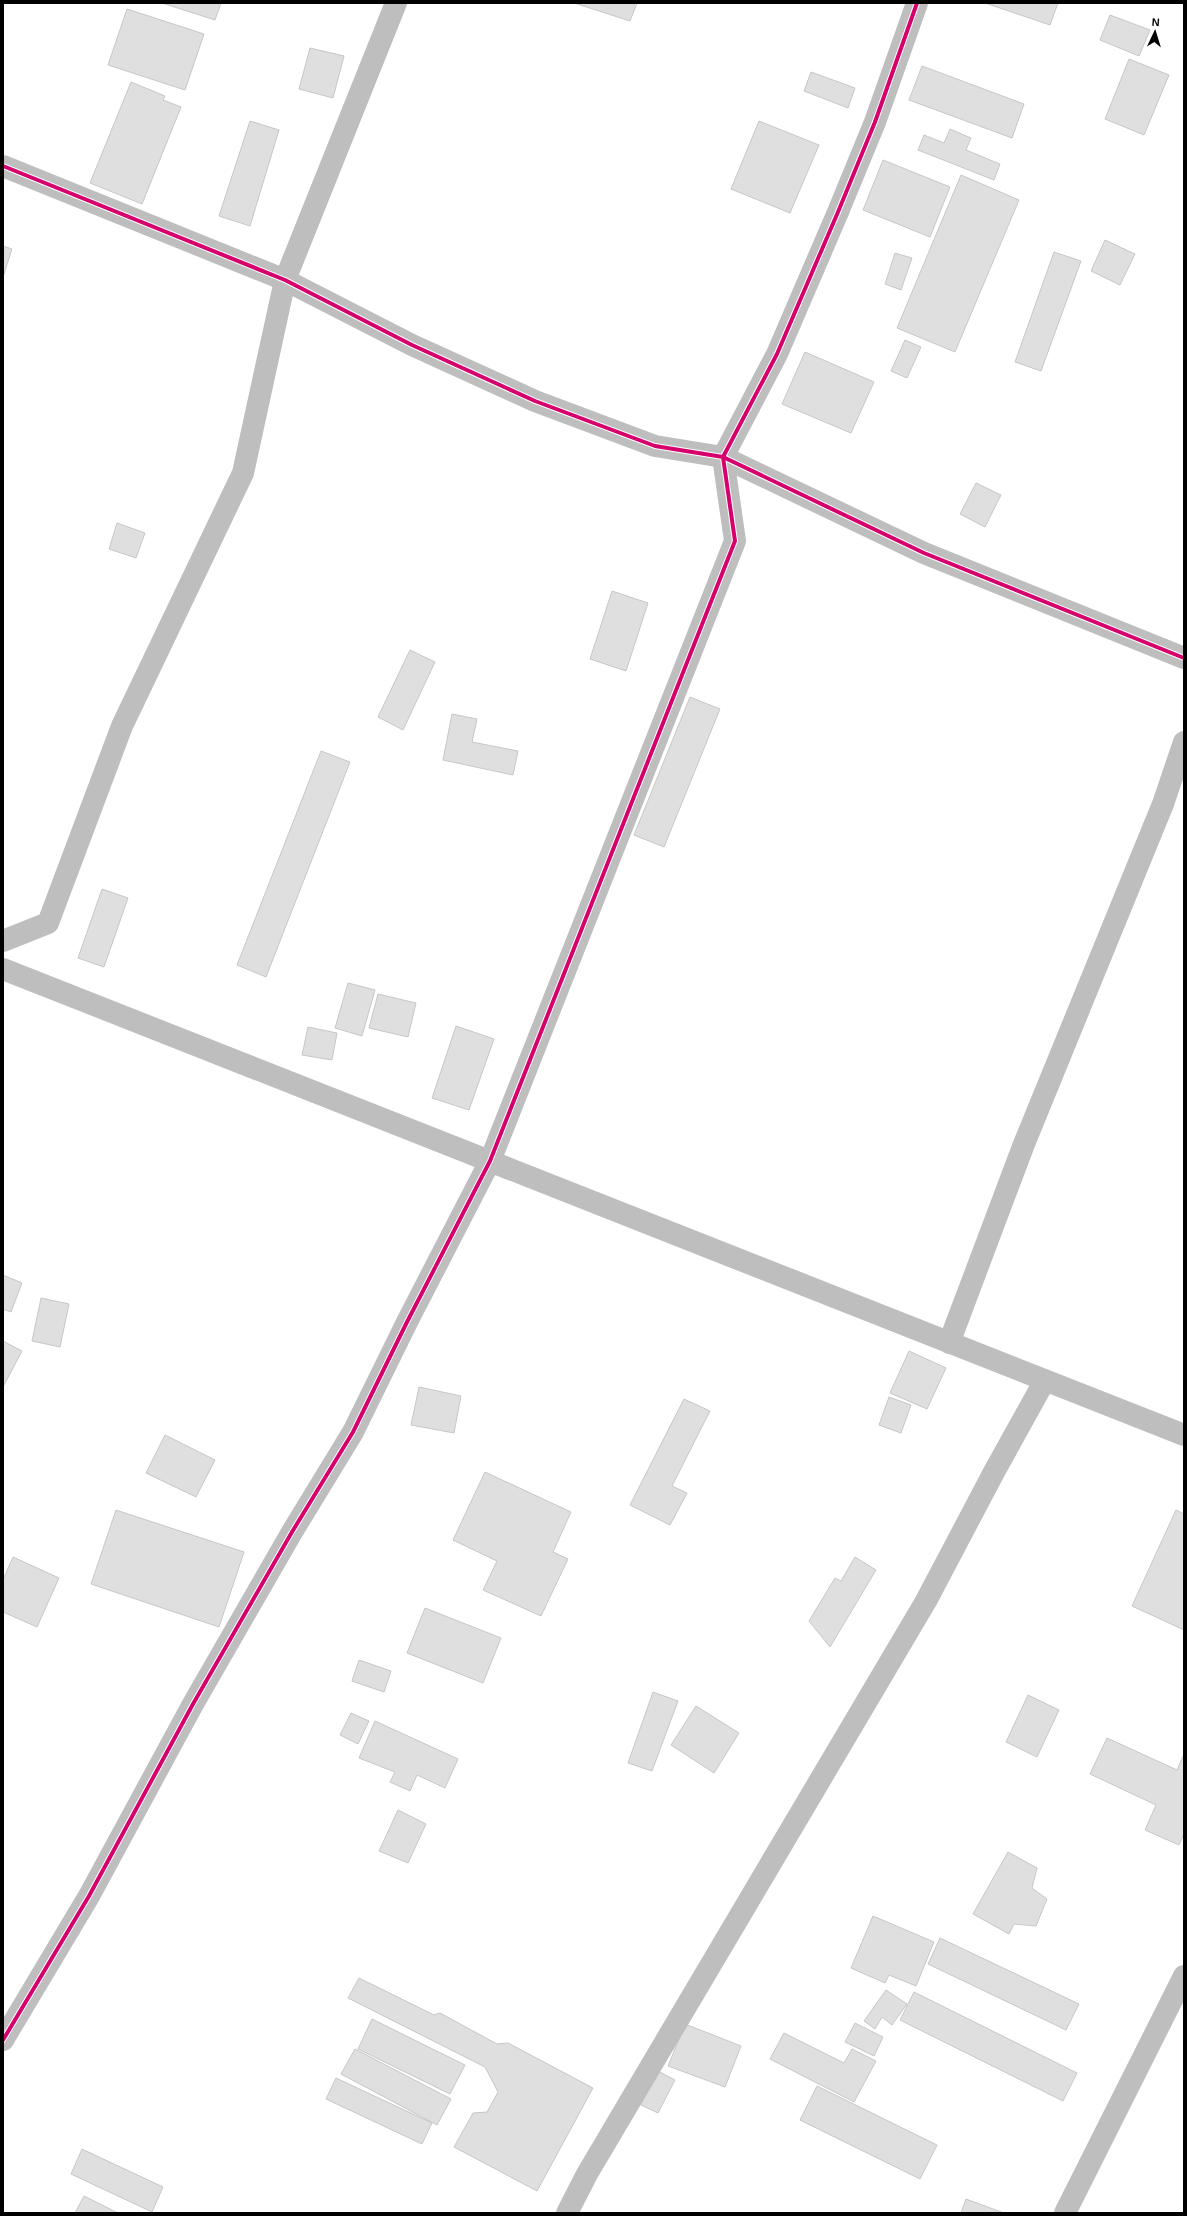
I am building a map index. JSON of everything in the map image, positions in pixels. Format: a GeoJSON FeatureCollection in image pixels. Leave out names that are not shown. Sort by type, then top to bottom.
{"type":"FeatureCollection","features":[{"type":"Feature","properties":{"kind":"street"},"geometry":{"type":"LineString","coordinates":[[3,940],[48,923],[122,726],[243,473],[285,280],[396,3]]}},
{"type":"Feature","properties":{"kind":"street"},"geometry":{"type":"LineString","coordinates":[[3,2040],[89,1896],[189,1711],[292,1532],[353,1432],[407,1322],[490,1161],[735,541],[723,458],[777,354],[838,212],[875,122],[917,3]]}},
{"type":"Feature","properties":{"kind":"street"},"geometry":{"type":"LineString","coordinates":[[3,166],[285,280],[412,345],[536,401],[655,446],[723,458],[924,553],[1184,658]]}},
{"type":"Feature","properties":{"kind":"street"},"geometry":{"type":"LineString","coordinates":[[949,1343],[1024,1144],[1163,804],[1184,742]]}},
{"type":"Feature","properties":{"kind":"street"},"geometry":{"type":"LineString","coordinates":[[3,969],[1184,1435]]}},
{"type":"Feature","properties":{"kind":"street"},"geometry":{"type":"LineString","coordinates":[[567,2213],[587,2174],[922,1608],[994,1472],[1045,1380]]}},
{"type":"Feature","properties":{"kind":"street"},"geometry":{"type":"LineString","coordinates":[[1065,2213],[1125,2090],[1184,1976]]}},
{"type":"Feature","properties":{"kind":"building"},"geometry":{"type":"Polygon","coordinates":[[[162,3],[221,3],[215,20],[162,3]]]}},
{"type":"Feature","properties":{"kind":"building"},"geometry":{"type":"Polygon","coordinates":[[[574,3],[637,3],[630,21],[574,3]]]}},
{"type":"Feature","properties":{"kind":"building"},"geometry":{"type":"Polygon","coordinates":[[[985,3],[1058,3],[1050,25],[985,3]]]}},
{"type":"Feature","properties":{"kind":"building"},"geometry":{"type":"Polygon","coordinates":[[[127,9],[204,34],[185,90],[108,65],[127,9]]]}},
{"type":"Feature","properties":{"kind":"building"},"geometry":{"type":"Polygon","coordinates":[[[1110,15],[1150,30],[1139,56],[1100,40],[1110,15]]]}},
{"type":"Feature","properties":{"kind":"building"},"geometry":{"type":"Polygon","coordinates":[[[310,48],[344,56],[333,98],[299,89],[310,48]]]}},
{"type":"Feature","properties":{"kind":"building"},"geometry":{"type":"Polygon","coordinates":[[[1129,59],[1169,75],[1144,135],[1105,119],[1129,59]]]}},
{"type":"Feature","properties":{"kind":"building"},"geometry":{"type":"Polygon","coordinates":[[[922,66],[1024,104],[1012,138],[909,100],[922,66]]]}},
{"type":"Feature","properties":{"kind":"building"},"geometry":{"type":"Polygon","coordinates":[[[811,72],[855,88],[848,108],[804,91],[811,72]]]}},
{"type":"Feature","properties":{"kind":"building"},"geometry":{"type":"Polygon","coordinates":[[[131,82],[165,96],[163,100],[181,107],[142,204],[90,183],[131,82]]]}},
{"type":"Feature","properties":{"kind":"building"},"geometry":{"type":"Polygon","coordinates":[[[250,121],[279,130],[250,226],[219,216],[250,121]]]}},
{"type":"Feature","properties":{"kind":"building"},"geometry":{"type":"Polygon","coordinates":[[[759,121],[819,145],[790,213],[731,189],[759,121]]]}},
{"type":"Feature","properties":{"kind":"building"},"geometry":{"type":"Polygon","coordinates":[[[950,129],[971,138],[966,150],[1000,164],[994,180],[918,150],[924,135],[944,143],[950,129]]]}},
{"type":"Feature","properties":{"kind":"building"},"geometry":{"type":"Polygon","coordinates":[[[883,160],[950,187],[930,237],[863,210],[883,160]]]}},
{"type":"Feature","properties":{"kind":"building"},"geometry":{"type":"Polygon","coordinates":[[[961,175],[1019,200],[955,352],[897,328],[961,175]]]}},
{"type":"Feature","properties":{"kind":"building"},"geometry":{"type":"Polygon","coordinates":[[[1105,240],[1135,254],[1120,285],[1091,271],[1105,240]]]}},
{"type":"Feature","properties":{"kind":"building"},"geometry":{"type":"Polygon","coordinates":[[[3,246],[12,249],[3,277],[3,246]]]}},
{"type":"Feature","properties":{"kind":"building"},"geometry":{"type":"Polygon","coordinates":[[[1054,252],[1081,261],[1041,371],[1015,362],[1054,252]]]}},
{"type":"Feature","properties":{"kind":"building"},"geometry":{"type":"Polygon","coordinates":[[[895,253],[912,258],[901,290],[885,284],[895,253]]]}},
{"type":"Feature","properties":{"kind":"building"},"geometry":{"type":"Polygon","coordinates":[[[905,340],[921,347],[907,378],[891,371],[905,340]]]}},
{"type":"Feature","properties":{"kind":"building"},"geometry":{"type":"Polygon","coordinates":[[[805,352],[874,382],[851,433],[782,404],[805,352]]]}},
{"type":"Feature","properties":{"kind":"building"},"geometry":{"type":"Polygon","coordinates":[[[976,483],[1001,495],[985,527],[960,514],[976,483]]]}},
{"type":"Feature","properties":{"kind":"building"},"geometry":{"type":"Polygon","coordinates":[[[117,523],[145,533],[136,558],[109,549],[117,523]]]}},
{"type":"Feature","properties":{"kind":"building"},"geometry":{"type":"Polygon","coordinates":[[[612,591],[648,603],[626,671],[590,659],[612,591]]]}},
{"type":"Feature","properties":{"kind":"building"},"geometry":{"type":"Polygon","coordinates":[[[410,650],[435,662],[403,730],[378,717],[410,650]]]}},
{"type":"Feature","properties":{"kind":"building"},"geometry":{"type":"Polygon","coordinates":[[[690,697],[720,709],[664,847],[634,835],[690,697]]]}},
{"type":"Feature","properties":{"kind":"building"},"geometry":{"type":"Polygon","coordinates":[[[452,714],[477,719],[472,742],[518,751],[513,775],[443,760],[452,714]]]}},
{"type":"Feature","properties":{"kind":"building"},"geometry":{"type":"Polygon","coordinates":[[[321,751],[350,762],[266,977],[237,965],[321,751]]]}},
{"type":"Feature","properties":{"kind":"building"},"geometry":{"type":"Polygon","coordinates":[[[102,889],[128,898],[104,967],[78,958],[102,889]]]}},
{"type":"Feature","properties":{"kind":"building"},"geometry":{"type":"Polygon","coordinates":[[[348,983],[375,990],[362,1036],[335,1028],[348,983]]]}},
{"type":"Feature","properties":{"kind":"building"},"geometry":{"type":"Polygon","coordinates":[[[378,994],[416,1003],[408,1037],[369,1028],[378,994]]]}},
{"type":"Feature","properties":{"kind":"building"},"geometry":{"type":"Polygon","coordinates":[[[456,1026],[494,1039],[469,1110],[432,1098],[456,1026]]]}},
{"type":"Feature","properties":{"kind":"building"},"geometry":{"type":"Polygon","coordinates":[[[308,1027],[337,1033],[332,1060],[302,1055],[308,1027]]]}},
{"type":"Feature","properties":{"kind":"building"},"geometry":{"type":"Polygon","coordinates":[[[3,1275],[22,1283],[11,1312],[3,1309],[3,1275]]]}},
{"type":"Feature","properties":{"kind":"building"},"geometry":{"type":"Polygon","coordinates":[[[41,1298],[69,1304],[60,1347],[32,1341],[41,1298]]]}},
{"type":"Feature","properties":{"kind":"building"},"geometry":{"type":"Polygon","coordinates":[[[3,1341],[22,1351],[3,1387],[3,1341]]]}},
{"type":"Feature","properties":{"kind":"building"},"geometry":{"type":"Polygon","coordinates":[[[909,1351],[946,1368],[927,1409],[890,1393],[909,1351]]]}},
{"type":"Feature","properties":{"kind":"building"},"geometry":{"type":"Polygon","coordinates":[[[419,1387],[461,1396],[454,1433],[411,1425],[419,1387]]]}},
{"type":"Feature","properties":{"kind":"building"},"geometry":{"type":"Polygon","coordinates":[[[889,1397],[911,1405],[901,1433],[879,1425],[889,1397]]]}},
{"type":"Feature","properties":{"kind":"building"},"geometry":{"type":"Polygon","coordinates":[[[684,1399],[710,1411],[672,1486],[687,1493],[670,1525],[630,1505],[684,1399]]]}},
{"type":"Feature","properties":{"kind":"building"},"geometry":{"type":"Polygon","coordinates":[[[165,1435],[215,1460],[196,1497],[146,1473],[165,1435]]]}},
{"type":"Feature","properties":{"kind":"building"},"geometry":{"type":"Polygon","coordinates":[[[485,1472],[571,1512],[553,1552],[568,1559],[541,1616],[483,1590],[497,1561],[453,1540],[485,1472]]]}},
{"type":"Feature","properties":{"kind":"building"},"geometry":{"type":"Polygon","coordinates":[[[116,1510],[244,1552],[219,1627],[91,1584],[116,1510]]]}},
{"type":"Feature","properties":{"kind":"building"},"geometry":{"type":"Polygon","coordinates":[[[1176,1510],[1184,1514],[1184,1630],[1132,1606],[1176,1510]]]}},
{"type":"Feature","properties":{"kind":"building"},"geometry":{"type":"Polygon","coordinates":[[[13,1557],[59,1578],[37,1627],[3,1612],[3,1580],[13,1557]]]}},
{"type":"Feature","properties":{"kind":"building"},"geometry":{"type":"Polygon","coordinates":[[[855,1557],[876,1570],[830,1647],[809,1621],[835,1578],[841,1581],[855,1557]]]}},
{"type":"Feature","properties":{"kind":"building"},"geometry":{"type":"Polygon","coordinates":[[[425,1608],[501,1638],[483,1683],[407,1653],[425,1608]]]}},
{"type":"Feature","properties":{"kind":"building"},"geometry":{"type":"Polygon","coordinates":[[[359,1660],[391,1671],[384,1692],[352,1681],[359,1660]]]}},
{"type":"Feature","properties":{"kind":"building"},"geometry":{"type":"Polygon","coordinates":[[[653,1692],[678,1701],[652,1771],[628,1763],[653,1692]]]}},
{"type":"Feature","properties":{"kind":"building"},"geometry":{"type":"Polygon","coordinates":[[[1028,1695],[1059,1710],[1037,1757],[1006,1742],[1028,1695]]]}},
{"type":"Feature","properties":{"kind":"building"},"geometry":{"type":"Polygon","coordinates":[[[696,1706],[739,1733],[714,1773],[671,1745],[696,1706]]]}},
{"type":"Feature","properties":{"kind":"building"},"geometry":{"type":"Polygon","coordinates":[[[351,1713],[369,1721],[358,1744],[340,1735],[351,1713]]]}},
{"type":"Feature","properties":{"kind":"building"},"geometry":{"type":"Polygon","coordinates":[[[375,1721],[458,1759],[445,1788],[417,1775],[410,1791],[390,1782],[395,1772],[359,1758],[375,1721]]]}},
{"type":"Feature","properties":{"kind":"building"},"geometry":{"type":"Polygon","coordinates":[[[1107,1738],[1177,1770],[1184,1754],[1184,1834],[1179,1845],[1145,1830],[1156,1805],[1090,1774],[1107,1738]]]}},
{"type":"Feature","properties":{"kind":"building"},"geometry":{"type":"Polygon","coordinates":[[[398,1810],[426,1824],[408,1863],[379,1851],[398,1810]]]}},
{"type":"Feature","properties":{"kind":"building"},"geometry":{"type":"Polygon","coordinates":[[[1008,1852],[1037,1868],[1032,1888],[1047,1899],[1036,1926],[1014,1924],[1009,1934],[973,1914],[1008,1852]]]}},
{"type":"Feature","properties":{"kind":"building"},"geometry":{"type":"Polygon","coordinates":[[[873,1916],[934,1942],[916,1986],[889,1975],[885,1983],[851,1968],[873,1916]]]}},
{"type":"Feature","properties":{"kind":"building"},"geometry":{"type":"Polygon","coordinates":[[[940,1938],[1079,2004],[1066,2030],[928,1964],[940,1938]]]}},
{"type":"Feature","properties":{"kind":"building"},"geometry":{"type":"Polygon","coordinates":[[[359,1978],[434,2015],[440,2013],[497,2044],[508,2043],[593,2088],[537,2191],[454,2147],[473,2113],[487,2112],[498,2092],[485,2067],[348,1998],[359,1978]]]}},
{"type":"Feature","properties":{"kind":"building"},"geometry":{"type":"Polygon","coordinates":[[[886,1990],[907,2004],[892,2025],[882,2017],[875,2029],[864,2021],[886,1990]]]}},
{"type":"Feature","properties":{"kind":"building"},"geometry":{"type":"Polygon","coordinates":[[[914,1992],[1077,2073],[1063,2101],[900,2020],[914,1992]]]}},
{"type":"Feature","properties":{"kind":"building"},"geometry":{"type":"Polygon","coordinates":[[[372,2019],[465,2065],[450,2094],[358,2049],[372,2019]]]}},
{"type":"Feature","properties":{"kind":"building"},"geometry":{"type":"Polygon","coordinates":[[[855,2023],[883,2037],[874,2056],[845,2042],[855,2023]]]}},
{"type":"Feature","properties":{"kind":"building"},"geometry":{"type":"Polygon","coordinates":[[[685,2024],[741,2046],[725,2087],[668,2066],[685,2024]]]}},
{"type":"Feature","properties":{"kind":"building"},"geometry":{"type":"Polygon","coordinates":[[[784,2033],[844,2063],[852,2049],[876,2061],[854,2102],[770,2059],[784,2033]]]}},
{"type":"Feature","properties":{"kind":"building"},"geometry":{"type":"Polygon","coordinates":[[[355,2049],[451,2099],[437,2125],[341,2074],[355,2049]]]}},
{"type":"Feature","properties":{"kind":"building"},"geometry":{"type":"Polygon","coordinates":[[[656,2070],[675,2080],[658,2113],[639,2104],[656,2070]]]}},
{"type":"Feature","properties":{"kind":"building"},"geometry":{"type":"Polygon","coordinates":[[[336,2078],[432,2123],[422,2144],[326,2099],[336,2078]]]}},
{"type":"Feature","properties":{"kind":"building"},"geometry":{"type":"Polygon","coordinates":[[[817,2086],[937,2145],[920,2179],[800,2120],[817,2086]]]}},
{"type":"Feature","properties":{"kind":"building"},"geometry":{"type":"Polygon","coordinates":[[[82,2149],[163,2187],[152,2212],[71,2174],[82,2149]]]}},
{"type":"Feature","properties":{"kind":"building"},"geometry":{"type":"Polygon","coordinates":[[[84,2196],[118,2213],[75,2213],[84,2196]]]}},
{"type":"Feature","properties":{"kind":"building"},"geometry":{"type":"Polygon","coordinates":[[[966,2199],[1004,2213],[961,2213],[966,2199]]]}},
{"type":"Feature","properties":{"kind":"cycle path"},"geometry":{"type":"LineString","coordinates":[[3,2040],[89,1896],[193,1704],[292,1532],[353,1432],[407,1322],[490,1161],[735,541],[723,457],[777,354],[838,212],[875,122],[917,3]]}},
{"type":"Feature","properties":{"kind":"cycle path"},"geometry":{"type":"LineString","coordinates":[[3,166],[285,280],[412,345],[535,401],[655,446],[723,457],[924,553],[1184,658]]}}]}
